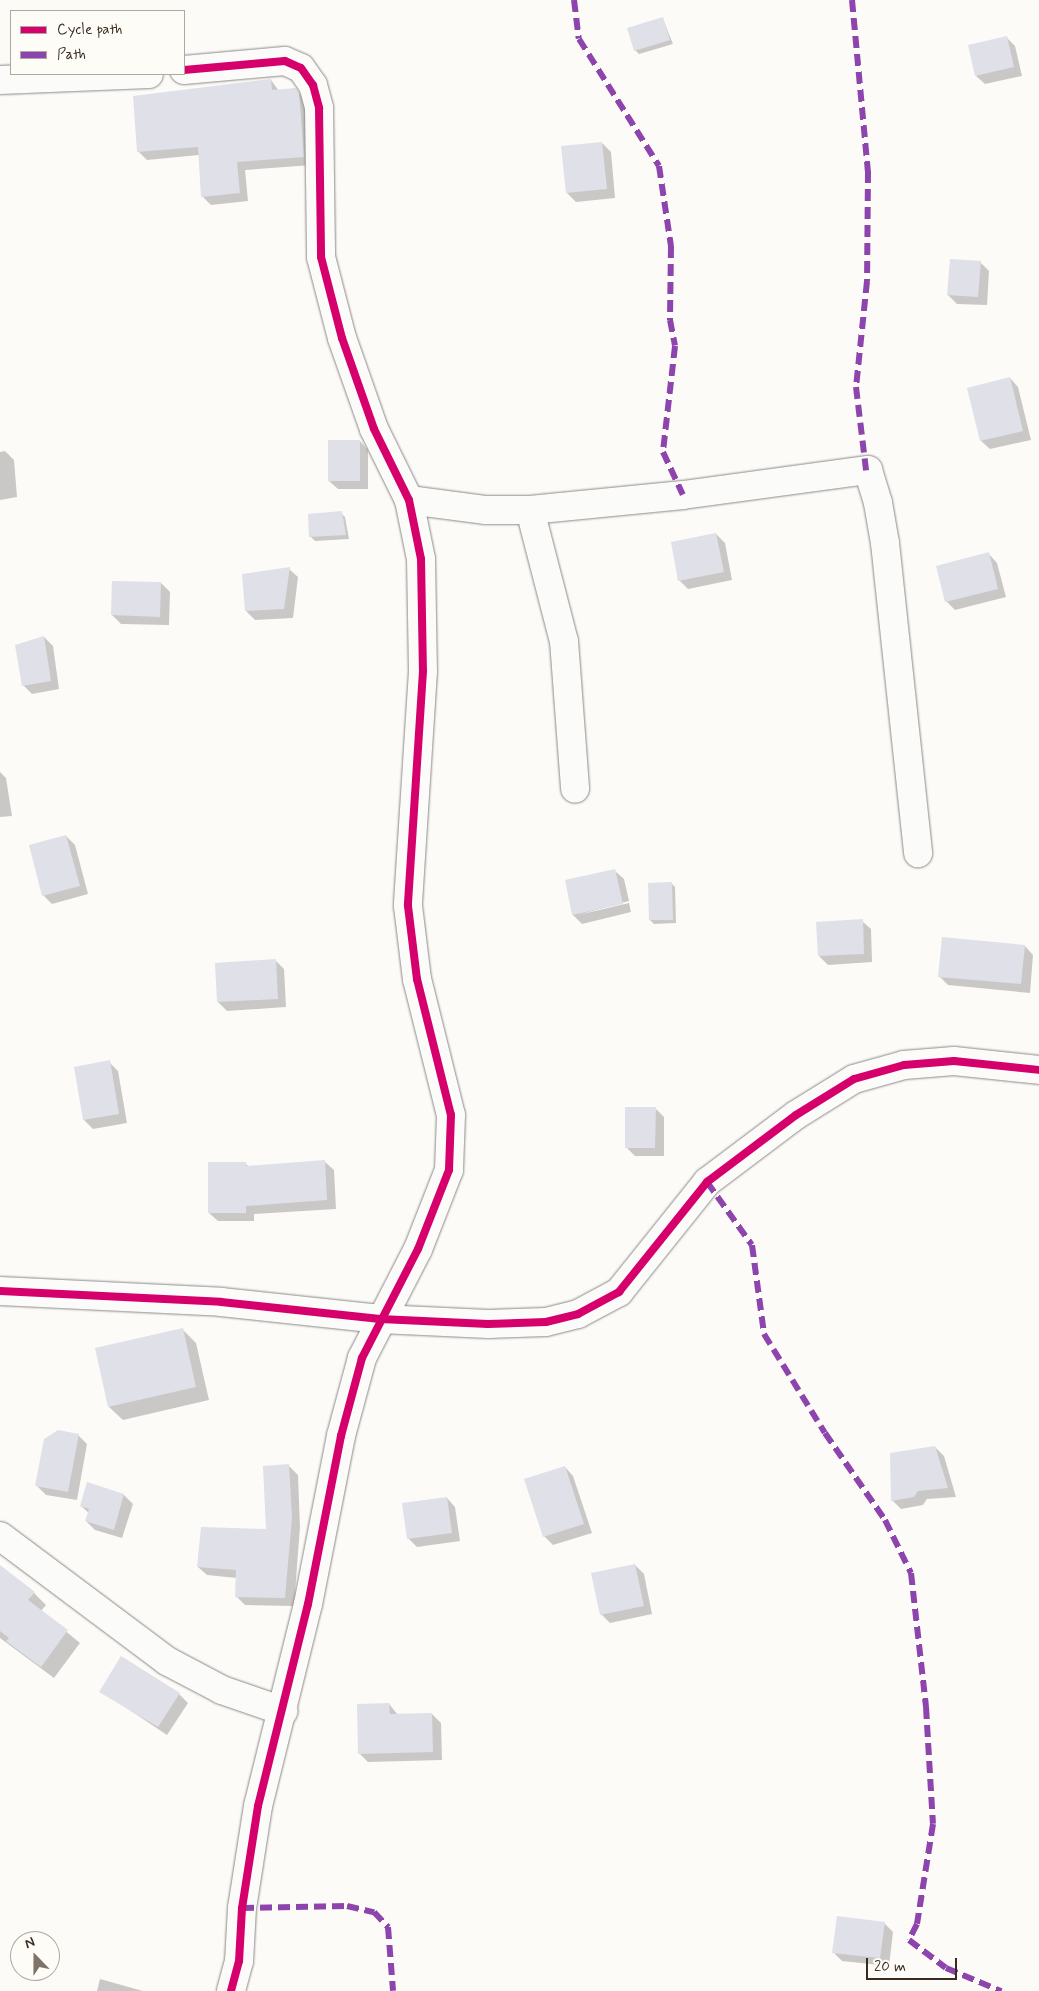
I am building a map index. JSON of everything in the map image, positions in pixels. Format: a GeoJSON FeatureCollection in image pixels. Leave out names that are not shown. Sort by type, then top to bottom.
{"type":"FeatureCollection","features":[{"type":"Feature","properties":{"kind":"street"},"geometry":{"type":"LineString","coordinates":[[185,70],[285,61],[301,68],[313,85],[319,108],[321,257],[342,338],[374,428],[409,500],[421,560],[423,671],[408,906],[417,979],[451,1115],[449,1170],[418,1249],[380,1319],[362,1358],[341,1436],[308,1604],[258,1806],[242,1908],[239,1961],[231,1991]]}},
{"type":"Feature","properties":{"kind":"street"},"geometry":{"type":"LineString","coordinates":[[0,80],[124,75]]}},
{"type":"Feature","properties":{"kind":"street"},"geometry":{"type":"LineString","coordinates":[[409,500],[486,510],[530,510],[683,495],[868,470],[878,503],[884,543],[918,853]]}},
{"type":"Feature","properties":{"kind":"street"},"geometry":{"type":"LineString","coordinates":[[530,510],[564,641],[575,789]]}},
{"type":"Feature","properties":{"kind":"street"},"geometry":{"type":"LineString","coordinates":[[0,1291],[221,1302],[380,1319],[508,1324],[546,1322],[578,1314],[618,1292],[707,1182],[796,1115],[854,1079],[904,1065],[954,1061],[1039,1070]]}},
{"type":"Feature","properties":{"kind":"street"},"geometry":{"type":"LineString","coordinates":[[0,1536],[166,1661],[222,1690],[282,1711]]}},
{"type":"Feature","properties":{"kind":"building"},"geometry":{"type":"Polygon","coordinates":[[[663,17],[670,40],[634,51],[627,28],[663,17]]]}},
{"type":"Feature","properties":{"kind":"building"},"geometry":{"type":"Polygon","coordinates":[[[1007,36],[1014,67],[975,76],[968,45],[1007,36]]]}},
{"type":"Feature","properties":{"kind":"building"},"geometry":{"type":"Polygon","coordinates":[[[271,79],[272,90],[296,88],[299,92],[304,157],[237,162],[240,193],[201,197],[198,147],[137,152],[133,96],[271,79]]]}},
{"type":"Feature","properties":{"kind":"building"},"geometry":{"type":"Polygon","coordinates":[[[602,142],[607,189],[566,193],[561,146],[602,142]]]}},
{"type":"Feature","properties":{"kind":"building"},"geometry":{"type":"Polygon","coordinates":[[[950,259],[981,261],[978,297],[947,295],[950,259]]]}},
{"type":"Feature","properties":{"kind":"building"},"geometry":{"type":"Polygon","coordinates":[[[1010,377],[1023,431],[980,441],[967,388],[1010,377]]]}},
{"type":"Feature","properties":{"kind":"building"},"geometry":{"type":"Polygon","coordinates":[[[328,440],[360,440],[360,481],[328,481],[328,440]]]}},
{"type":"Feature","properties":{"kind":"building"},"geometry":{"type":"Polygon","coordinates":[[[342,511],[346,535],[309,537],[308,514],[342,511]]]}},
{"type":"Feature","properties":{"kind":"building"},"geometry":{"type":"Polygon","coordinates":[[[716,533],[724,572],[678,581],[671,542],[716,533]]]}},
{"type":"Feature","properties":{"kind":"building"},"geometry":{"type":"Polygon","coordinates":[[[989,552],[998,589],[945,602],[936,566],[989,552]]]}},
{"type":"Feature","properties":{"kind":"building"},"geometry":{"type":"Polygon","coordinates":[[[290,567],[284,609],[245,611],[242,574],[290,567]]]}},
{"type":"Feature","properties":{"kind":"building"},"geometry":{"type":"Polygon","coordinates":[[[112,581],[161,582],[160,617],[111,615],[112,581]]]}},
{"type":"Feature","properties":{"kind":"building"},"geometry":{"type":"Polygon","coordinates":[[[44,636],[51,681],[22,686],[15,645],[44,636]]]}},
{"type":"Feature","properties":{"kind":"building"},"geometry":{"type":"Polygon","coordinates":[[[66,835],[80,886],[42,896],[29,845],[66,835]]]}},
{"type":"Feature","properties":{"kind":"building"},"geometry":{"type":"Polygon","coordinates":[[[615,869],[623,904],[572,915],[565,880],[615,869]]]}},
{"type":"Feature","properties":{"kind":"building"},"geometry":{"type":"Polygon","coordinates":[[[672,882],[673,920],[649,920],[648,883],[672,882]]]}},
{"type":"Feature","properties":{"kind":"building"},"geometry":{"type":"Polygon","coordinates":[[[863,919],[864,954],[818,956],[816,922],[863,919]]]}},
{"type":"Feature","properties":{"kind":"building"},"geometry":{"type":"Polygon","coordinates":[[[942,937],[1025,945],[1021,984],[938,977],[942,937]]]}},
{"type":"Feature","properties":{"kind":"building"},"geometry":{"type":"Polygon","coordinates":[[[276,959],[278,999],[217,1002],[215,963],[276,959]]]}},
{"type":"Feature","properties":{"kind":"building"},"geometry":{"type":"Polygon","coordinates":[[[110,1060],[119,1114],[83,1120],[74,1067],[110,1060]]]}},
{"type":"Feature","properties":{"kind":"building"},"geometry":{"type":"Polygon","coordinates":[[[625,1107],[656,1107],[655,1148],[625,1148],[625,1107]]]}},
{"type":"Feature","properties":{"kind":"building"},"geometry":{"type":"Polygon","coordinates":[[[325,1160],[327,1200],[246,1206],[246,1213],[208,1213],[208,1162],[246,1162],[246,1166],[325,1160]]]}},
{"type":"Feature","properties":{"kind":"building"},"geometry":{"type":"Polygon","coordinates":[[[183,1328],[196,1387],[108,1407],[95,1348],[183,1328]]]}},
{"type":"Feature","properties":{"kind":"building"},"geometry":{"type":"Polygon","coordinates":[[[58,1430],[79,1434],[68,1492],[35,1486],[44,1439],[58,1430]]]}},
{"type":"Feature","properties":{"kind":"building"},"geometry":{"type":"Polygon","coordinates":[[[935,1446],[948,1488],[918,1491],[914,1497],[891,1501],[890,1453],[935,1446]]]}},
{"type":"Feature","properties":{"kind":"building"},"geometry":{"type":"Polygon","coordinates":[[[289,1464],[292,1518],[285,1598],[235,1597],[236,1570],[197,1567],[201,1527],[266,1529],[263,1466],[289,1464]]]}},
{"type":"Feature","properties":{"kind":"building"},"geometry":{"type":"Polygon","coordinates":[[[565,1466],[584,1524],[543,1537],[524,1479],[565,1466]]]}},
{"type":"Feature","properties":{"kind":"building"},"geometry":{"type":"Polygon","coordinates":[[[87,1482],[124,1494],[114,1530],[85,1521],[89,1509],[80,1506],[87,1482]]]}},
{"type":"Feature","properties":{"kind":"building"},"geometry":{"type":"Polygon","coordinates":[[[447,1497],[452,1533],[407,1539],[402,1503],[447,1497]]]}},
{"type":"Feature","properties":{"kind":"building"},"geometry":{"type":"Polygon","coordinates":[[[635,1564],[644,1606],[600,1615],[591,1573],[635,1564]]]}},
{"type":"Feature","properties":{"kind":"building"},"geometry":{"type":"Polygon","coordinates":[[[0,1565],[35,1592],[28,1600],[68,1630],[41,1667],[6,1641],[9,1638],[0,1631],[0,1565]]]}},
{"type":"Feature","properties":{"kind":"building"},"geometry":{"type":"Polygon","coordinates":[[[121,1656],[180,1693],[158,1727],[99,1692],[121,1656]]]}},
{"type":"Feature","properties":{"kind":"building"},"geometry":{"type":"Polygon","coordinates":[[[389,1703],[390,1714],[432,1713],[433,1752],[358,1754],[357,1704],[389,1703]]]}},
{"type":"Feature","properties":{"kind":"building"},"geometry":{"type":"Polygon","coordinates":[[[837,1916],[885,1922],[880,1958],[832,1953],[837,1916]]]}},
{"type":"Feature","properties":{"kind":"marked path"},"geometry":{"type":"LineString","coordinates":[[574,0],[579,39],[659,166],[671,246],[670,320],[675,346],[663,452],[683,495]]}},
{"type":"Feature","properties":{"kind":"marked path"},"geometry":{"type":"LineString","coordinates":[[852,0],[868,171],[867,281],[856,387],[866,470]]}},
{"type":"Feature","properties":{"kind":"marked path"},"geometry":{"type":"LineString","coordinates":[[707,1182],[752,1245],[764,1334],[825,1433],[885,1520],[911,1573],[926,1707],[933,1824],[917,1924],[909,1940],[946,1968],[1001,1991]]}},
{"type":"Feature","properties":{"kind":"marked path"},"geometry":{"type":"LineString","coordinates":[[242,1908],[347,1906],[374,1912],[388,1927],[393,1991]]}},
{"type":"Feature","properties":{"kind":"cycle path"},"geometry":{"type":"LineString","coordinates":[[185,70],[285,61],[301,68],[313,85],[319,108],[321,257],[342,338],[374,429],[409,500],[421,559],[423,671],[408,906],[417,979],[451,1115],[449,1170],[418,1249],[362,1358],[341,1436],[308,1604],[258,1806],[242,1908],[239,1961],[231,1991]]}},
{"type":"Feature","properties":{"kind":"cycle path"},"geometry":{"type":"LineString","coordinates":[[0,1291],[221,1302],[380,1319],[488,1324],[546,1322],[578,1314],[619,1292],[707,1182],[796,1115],[854,1079],[904,1065],[954,1061],[1039,1070]]}}]}
